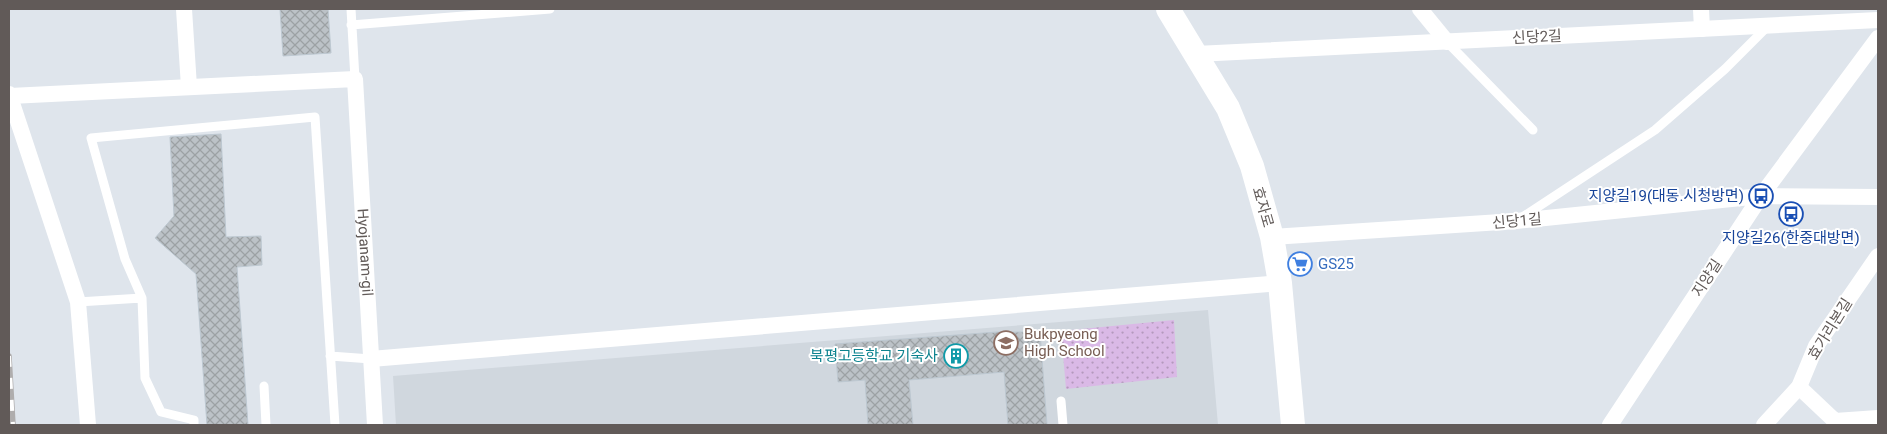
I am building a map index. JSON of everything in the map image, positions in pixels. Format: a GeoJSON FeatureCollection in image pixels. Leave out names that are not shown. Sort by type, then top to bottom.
{"type":"FeatureCollection","features":[{"type":"Feature","properties":{"kind":"street"},"geometry":{"type":"LineString","coordinates":[[184,9],[189,87]]}},
{"type":"Feature","properties":{"kind":"street","name":"효자로"},"geometry":{"type":"LineString","coordinates":[[1168,9],[1228,108],[1252,166],[1272,237],[1280,283],[1293,425]]}},
{"type":"Feature","properties":{"kind":"street"},"geometry":{"type":"LineString","coordinates":[[1420,9],[1447,42]]}},
{"type":"Feature","properties":{"kind":"street"},"geometry":{"type":"LineString","coordinates":[[1701,9],[1702,29]]}},
{"type":"Feature","properties":{"kind":"street","name":"신당2길"},"geometry":{"type":"LineString","coordinates":[[1196,54],[1878,20]]}},
{"type":"Feature","properties":{"kind":"street","name":"지양길"},"geometry":{"type":"LineString","coordinates":[[1607,425],[1761,196],[1878,38]]}},
{"type":"Feature","properties":{"kind":"street"},"geometry":{"type":"LineString","coordinates":[[88,425],[78,302],[9,95],[356,79]]}},
{"type":"Feature","properties":{"kind":"street","name":"Hyojanam-gil"},"geometry":{"type":"LineString","coordinates":[[356,79],[375,425]]}},
{"type":"Feature","properties":{"kind":"street","name":"신당1길"},"geometry":{"type":"LineString","coordinates":[[1272,237],[1516,221],[1761,196],[1878,197]]}},
{"type":"Feature","properties":{"kind":"street","name":"효가리본길"},"geometry":{"type":"LineString","coordinates":[[1764,425],[1799,387],[1816,346],[1878,256]]}},
{"type":"Feature","properties":{"kind":"street"},"geometry":{"type":"LineString","coordinates":[[371,359],[1280,283]]}},
{"type":"Feature","properties":{"kind":"street"},"geometry":{"type":"LineString","coordinates":[[1799,387],[1837,423],[1878,418]]}},
{"type":"Feature","properties":{"kind":"lane"},"geometry":{"type":"LineString","coordinates":[[351,9],[356,79]]}},
{"type":"Feature","properties":{"kind":"lane"},"geometry":{"type":"LineString","coordinates":[[351,25],[550,9]]}},
{"type":"Feature","properties":{"kind":"lane"},"geometry":{"type":"LineString","coordinates":[[1516,221],[1656,130],[1726,69],[1768,26]]}},
{"type":"Feature","properties":{"kind":"lane"},"geometry":{"type":"LineString","coordinates":[[1447,42],[1533,130]]}},
{"type":"Feature","properties":{"kind":"lane"},"geometry":{"type":"LineString","coordinates":[[194,425],[194,420],[161,412],[145,378],[142,298],[125,259],[91,138],[315,117],[335,425]]}},
{"type":"Feature","properties":{"kind":"lane"},"geometry":{"type":"LineString","coordinates":[[78,302],[142,298]]}},
{"type":"Feature","properties":{"kind":"lane"},"geometry":{"type":"LineString","coordinates":[[330,356],[371,359]]}},
{"type":"Feature","properties":{"kind":"lane"},"geometry":{"type":"LineString","coordinates":[[264,386],[266,425]]}},
{"type":"Feature","properties":{"kind":"lane"},"geometry":{"type":"LineString","coordinates":[[1061,402],[1063,425]]}},
{"type":"Feature","properties":{"kind":"shaded area","name":"Bukpyeong High School"},"geometry":{"type":"Polygon","coordinates":[[[1208,310],[1218,425],[396,425],[393,376],[1208,310]]]}},
{"type":"Feature","properties":{"kind":"shaded area"},"geometry":{"type":"Polygon","coordinates":[[[1174,320],[1177,377],[1066,389],[1061,331],[1174,320]]]}},
{"type":"Feature","properties":{"kind":"building"},"geometry":{"type":"Polygon","coordinates":[[[280,9],[328,9],[331,53],[283,56],[280,9]]]}},
{"type":"Feature","properties":{"kind":"building"},"geometry":{"type":"Polygon","coordinates":[[[221,134],[226,237],[261,236],[262,265],[237,267],[248,425],[207,425],[196,274],[155,238],[174,216],[170,137],[221,134]]]}},
{"type":"Feature","properties":{"kind":"building"},"geometry":{"type":"Polygon","coordinates":[[[997,332],[1040,332],[1047,425],[1008,425],[1004,372],[909,380],[913,425],[868,425],[865,380],[838,382],[835,344],[997,332]]]}},
{"type":"Feature","properties":{"kind":"railway"},"geometry":{"type":"LineString","coordinates":[[9,356],[13,425]]}},
{"type":"Feature","properties":{"kind":"place","name":"지양길19(대동.시청방면)"},"geometry":{"type":"Point","coordinates":[1761,196]}},
{"type":"Feature","properties":{"kind":"place","name":"지양길26(한중대방면)"},"geometry":{"type":"Point","coordinates":[1791,214]}},
{"type":"Feature","properties":{"kind":"place","name":"GS25"},"geometry":{"type":"Point","coordinates":[1300,264]}},
{"type":"Feature","properties":{"kind":"place","name":"Bukpyeong High School"},"geometry":{"type":"Point","coordinates":[1006,343]}},
{"type":"Feature","properties":{"kind":"place","name":"북평고등학교 기숙사"},"geometry":{"type":"Point","coordinates":[956,356]}}]}
